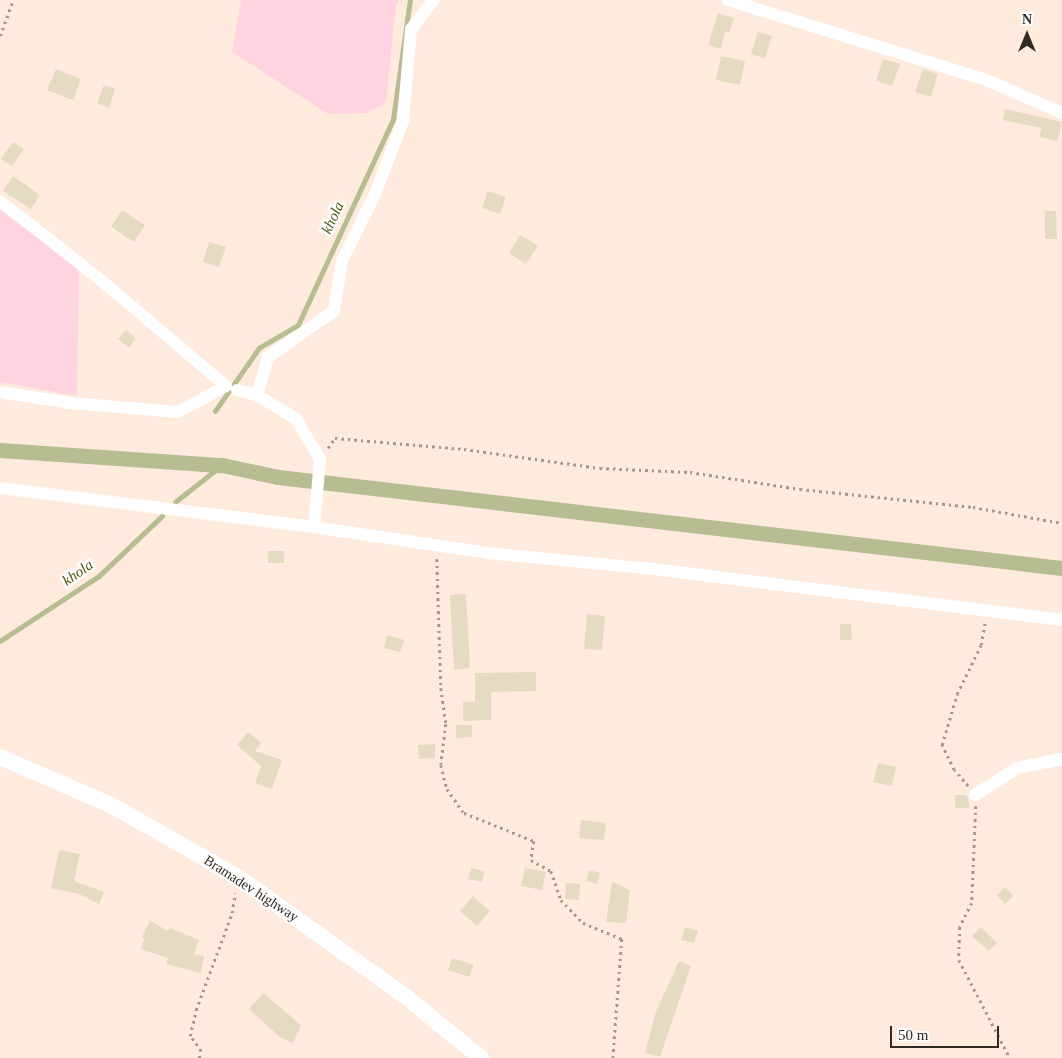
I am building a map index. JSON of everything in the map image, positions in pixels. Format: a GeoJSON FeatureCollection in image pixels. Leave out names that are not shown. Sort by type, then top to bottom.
{"type":"FeatureCollection","features":[{"type":"Feature","properties":{"kind":"street"},"geometry":{"type":"LineString","coordinates":[[257,395],[268,356],[334,311],[342,261],[375,194],[403,121],[411,29],[434,0]]}},
{"type":"Feature","properties":{"kind":"street"},"geometry":{"type":"LineString","coordinates":[[728,0],[971,75],[1062,113]]}},
{"type":"Feature","properties":{"kind":"street"},"geometry":{"type":"LineString","coordinates":[[0,201],[102,281],[226,386],[178,412],[0,392]]}},
{"type":"Feature","properties":{"kind":"street"},"geometry":{"type":"LineString","coordinates":[[237,390],[257,395],[296,419],[320,459],[314,527]]}},
{"type":"Feature","properties":{"kind":"street"},"geometry":{"type":"LineString","coordinates":[[0,488],[314,527],[436,545],[1062,620]]}},
{"type":"Feature","properties":{"kind":"street","name":"Bramadev highway"},"geometry":{"type":"LineString","coordinates":[[0,757],[111,805],[238,877],[405,996],[480,1058]]}},
{"type":"Feature","properties":{"kind":"street"},"geometry":{"type":"LineString","coordinates":[[976,795],[1017,768],[1062,759]]}},
{"type":"Feature","properties":{"kind":"path"},"geometry":{"type":"LineString","coordinates":[[0,36],[13,0]]}},
{"type":"Feature","properties":{"kind":"path"},"geometry":{"type":"LineString","coordinates":[[320,459],[335,438],[454,448],[600,468],[690,472],[800,489],[973,507],[1062,523]]}},
{"type":"Feature","properties":{"kind":"path"},"geometry":{"type":"LineString","coordinates":[[436,545],[440,588],[441,688],[446,724],[441,765],[447,789],[464,813],[534,841],[531,860],[551,872],[561,900],[583,923],[622,939],[614,1058]]}},
{"type":"Feature","properties":{"kind":"path"},"geometry":{"type":"LineString","coordinates":[[988,612],[981,645],[957,694],[942,745],[954,770],[976,795],[972,902],[960,927],[960,960],[1010,1058]]}},
{"type":"Feature","properties":{"kind":"path"},"geometry":{"type":"LineString","coordinates":[[199,1058],[201,1051],[190,1036],[196,1010],[232,913],[238,877]]}},
{"type":"Feature","properties":{"kind":"shaded area"},"geometry":{"type":"Polygon","coordinates":[[[241,0],[399,0],[396,6],[386,102],[368,113],[328,114],[232,52],[241,0]]]}},
{"type":"Feature","properties":{"kind":"shaded area"},"geometry":{"type":"Polygon","coordinates":[[[0,210],[79,268],[77,396],[0,382],[0,210]]]}},
{"type":"Feature","properties":{"kind":"building"},"geometry":{"type":"Polygon","coordinates":[[[718,13],[734,18],[729,33],[725,31],[721,49],[708,45],[718,13]]]}},
{"type":"Feature","properties":{"kind":"building"},"geometry":{"type":"Polygon","coordinates":[[[758,32],[772,36],[765,58],[751,54],[758,32]]]}},
{"type":"Feature","properties":{"kind":"building"},"geometry":{"type":"Polygon","coordinates":[[[721,56],[745,61],[740,85],[716,80],[721,56]]]}},
{"type":"Feature","properties":{"kind":"building"},"geometry":{"type":"Polygon","coordinates":[[[883,59],[900,64],[892,86],[876,81],[883,59]]]}},
{"type":"Feature","properties":{"kind":"building"},"geometry":{"type":"Polygon","coordinates":[[[56,69],[81,79],[73,100],[47,90],[56,69]]]}},
{"type":"Feature","properties":{"kind":"building"},"geometry":{"type":"Polygon","coordinates":[[[923,69],[938,74],[931,97],[915,92],[923,69]]]}},
{"type":"Feature","properties":{"kind":"building"},"geometry":{"type":"Polygon","coordinates":[[[104,85],[115,89],[109,108],[97,103],[104,85]]]}},
{"type":"Feature","properties":{"kind":"building"},"geometry":{"type":"Polygon","coordinates":[[[1005,109],[1062,122],[1057,142],[1039,136],[1042,128],[1003,120],[1005,109]]]}},
{"type":"Feature","properties":{"kind":"building"},"geometry":{"type":"Polygon","coordinates":[[[13,142],[24,149],[12,166],[1,159],[13,142]]]}},
{"type":"Feature","properties":{"kind":"building"},"geometry":{"type":"Polygon","coordinates":[[[13,176],[40,195],[31,209],[3,191],[13,176]]]}},
{"type":"Feature","properties":{"kind":"building"},"geometry":{"type":"Polygon","coordinates":[[[488,191],[506,197],[500,214],[482,208],[488,191]]]}},
{"type":"Feature","properties":{"kind":"building"},"geometry":{"type":"Polygon","coordinates":[[[122,210],[145,225],[134,242],[111,227],[122,210]]]}},
{"type":"Feature","properties":{"kind":"building"},"geometry":{"type":"Polygon","coordinates":[[[1045,211],[1056,211],[1057,239],[1045,239],[1045,211]]]}},
{"type":"Feature","properties":{"kind":"building"},"geometry":{"type":"Polygon","coordinates":[[[520,235],[538,246],[526,264],[509,253],[520,235]]]}},
{"type":"Feature","properties":{"kind":"building"},"geometry":{"type":"Polygon","coordinates":[[[209,242],[226,247],[219,267],[203,262],[209,242]]]}},
{"type":"Feature","properties":{"kind":"building"},"geometry":{"type":"Polygon","coordinates":[[[126,330],[136,338],[129,348],[118,339],[126,330]]]}},
{"type":"Feature","properties":{"kind":"building"},"geometry":{"type":"Polygon","coordinates":[[[268,551],[284,551],[284,563],[268,563],[268,551]]]}},
{"type":"Feature","properties":{"kind":"building"},"geometry":{"type":"Polygon","coordinates":[[[466,594],[470,668],[454,670],[450,595],[466,594]]]}},
{"type":"Feature","properties":{"kind":"building"},"geometry":{"type":"Polygon","coordinates":[[[587,614],[605,616],[602,650],[584,649],[587,614]]]}},
{"type":"Feature","properties":{"kind":"building"},"geometry":{"type":"Polygon","coordinates":[[[840,624],[851,624],[852,640],[840,640],[840,624]]]}},
{"type":"Feature","properties":{"kind":"building"},"geometry":{"type":"Polygon","coordinates":[[[387,635],[404,640],[400,652],[384,648],[387,635]]]}},
{"type":"Feature","properties":{"kind":"building"},"geometry":{"type":"Polygon","coordinates":[[[536,672],[536,691],[491,692],[491,720],[463,721],[463,702],[475,702],[475,673],[536,672]]]}},
{"type":"Feature","properties":{"kind":"building"},"geometry":{"type":"Polygon","coordinates":[[[456,725],[472,725],[472,737],[456,738],[456,725]]]}},
{"type":"Feature","properties":{"kind":"building"},"geometry":{"type":"Polygon","coordinates":[[[248,732],[261,743],[255,751],[282,760],[272,789],[255,783],[261,766],[237,745],[248,732]]]}},
{"type":"Feature","properties":{"kind":"building"},"geometry":{"type":"Polygon","coordinates":[[[435,744],[435,758],[419,759],[418,745],[435,744]]]}},
{"type":"Feature","properties":{"kind":"building"},"geometry":{"type":"Polygon","coordinates":[[[878,763],[896,767],[892,786],[873,782],[878,763]]]}},
{"type":"Feature","properties":{"kind":"building"},"geometry":{"type":"Polygon","coordinates":[[[955,795],[967,795],[970,808],[955,808],[955,795]]]}},
{"type":"Feature","properties":{"kind":"building"},"geometry":{"type":"Polygon","coordinates":[[[581,820],[606,823],[604,840],[579,838],[581,820]]]}},
{"type":"Feature","properties":{"kind":"building"},"geometry":{"type":"Polygon","coordinates":[[[59,850],[80,854],[74,881],[104,892],[99,904],[79,894],[51,888],[59,850]]]}},
{"type":"Feature","properties":{"kind":"building"},"geometry":{"type":"Polygon","coordinates":[[[471,868],[484,871],[482,882],[468,879],[471,868]]]}},
{"type":"Feature","properties":{"kind":"building"},"geometry":{"type":"Polygon","coordinates":[[[525,868],[546,872],[542,890],[521,886],[525,868]]]}},
{"type":"Feature","properties":{"kind":"building"},"geometry":{"type":"Polygon","coordinates":[[[589,870],[600,873],[597,884],[586,881],[589,870]]]}},
{"type":"Feature","properties":{"kind":"building"},"geometry":{"type":"Polygon","coordinates":[[[612,882],[630,890],[626,923],[606,922],[612,882]]]}},
{"type":"Feature","properties":{"kind":"building"},"geometry":{"type":"Polygon","coordinates":[[[566,883],[580,884],[579,900],[565,899],[566,883]]]}},
{"type":"Feature","properties":{"kind":"building"},"geometry":{"type":"Polygon","coordinates":[[[1005,887],[1013,896],[1005,904],[997,895],[1005,887]]]}},
{"type":"Feature","properties":{"kind":"building"},"geometry":{"type":"Polygon","coordinates":[[[473,896],[490,911],[477,926],[460,911],[473,896]]]}},
{"type":"Feature","properties":{"kind":"building"},"geometry":{"type":"Polygon","coordinates":[[[150,921],[168,931],[170,928],[199,940],[194,954],[204,956],[201,973],[166,964],[168,958],[141,949],[144,939],[142,937],[150,921]]]}},
{"type":"Feature","properties":{"kind":"building"},"geometry":{"type":"Polygon","coordinates":[[[685,927],[698,931],[694,943],[681,940],[685,927]]]}},
{"type":"Feature","properties":{"kind":"building"},"geometry":{"type":"Polygon","coordinates":[[[981,927],[997,943],[989,951],[972,936],[981,927]]]}},
{"type":"Feature","properties":{"kind":"building"},"geometry":{"type":"Polygon","coordinates":[[[452,958],[474,965],[469,977],[448,970],[452,958]]]}},
{"type":"Feature","properties":{"kind":"building"},"geometry":{"type":"Polygon","coordinates":[[[679,961],[691,966],[660,1057],[645,1053],[655,1014],[679,961]]]}},
{"type":"Feature","properties":{"kind":"building"},"geometry":{"type":"Polygon","coordinates":[[[263,993],[301,1025],[293,1043],[280,1037],[249,1009],[263,993]]]}},
{"type":"Feature","properties":{"kind":"waterway","name":"khola"},"geometry":{"type":"LineString","coordinates":[[215,411],[259,348],[298,325],[393,119],[410,0]]}},
{"type":"Feature","properties":{"kind":"waterway"},"geometry":{"type":"LineString","coordinates":[[0,450],[222,465],[278,477],[1062,568]]}},
{"type":"Feature","properties":{"kind":"waterway","name":"khola"},"geometry":{"type":"LineString","coordinates":[[175,502],[222,465]]}},
{"type":"Feature","properties":{"kind":"waterway","name":"khola"},"geometry":{"type":"LineString","coordinates":[[0,641],[99,576],[162,516]]}}]}
